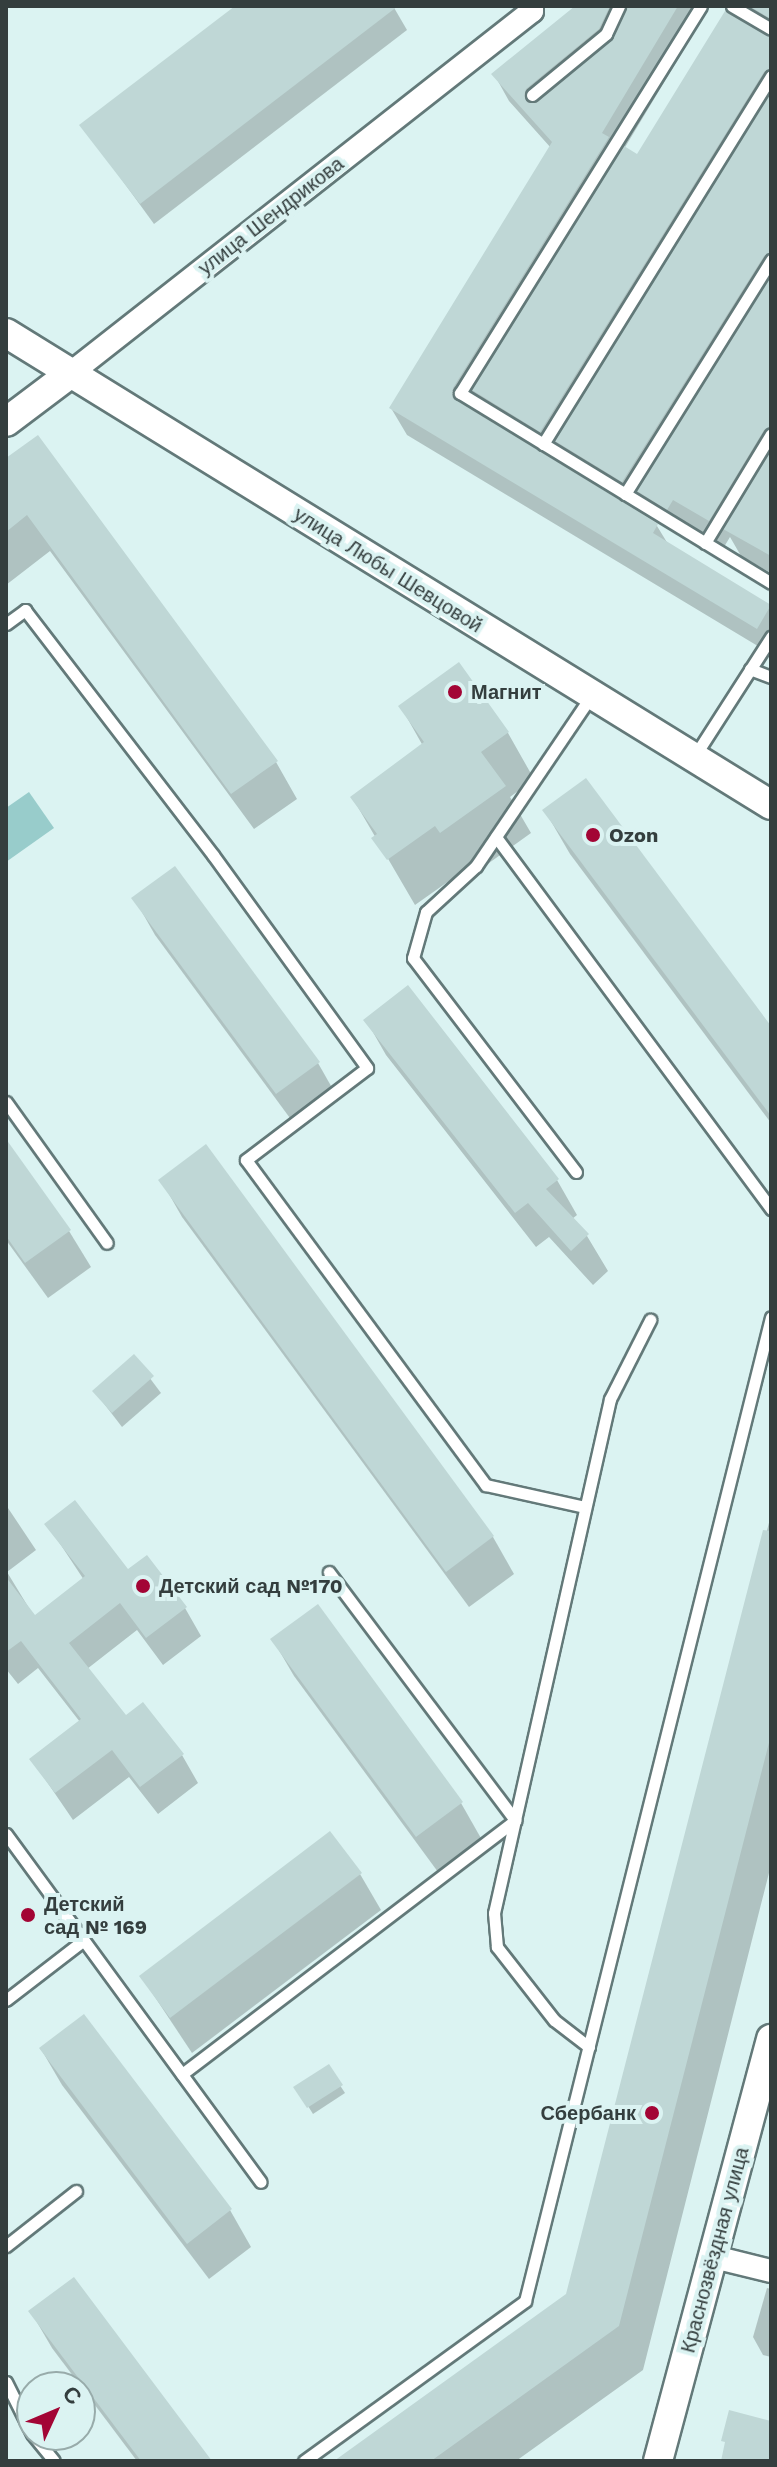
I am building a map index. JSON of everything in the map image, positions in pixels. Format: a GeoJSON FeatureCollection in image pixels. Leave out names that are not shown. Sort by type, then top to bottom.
{"type":"FeatureCollection","features":[{"type":"Feature","properties":{"kind":"street","name":"улица Шендрикова"},"geometry":{"type":"LineString","coordinates":[[6,422],[532,11],[532,6]]}},
{"type":"Feature","properties":{"kind":"street","name":"улица Любы Шевцовой"},"geometry":{"type":"LineString","coordinates":[[6,333],[771,805]]}},
{"type":"Feature","properties":{"kind":"street","name":"Краснозвёздная улица"},"geometry":{"type":"LineString","coordinates":[[658,2461],[771,2039]]}},
{"type":"Feature","properties":{"kind":"street"},"geometry":{"type":"LineString","coordinates":[[714,2257],[771,2271]]}},
{"type":"Feature","properties":{"kind":"lane"},"geometry":{"type":"LineString","coordinates":[[532,95],[606,34],[619,6]]}},
{"type":"Feature","properties":{"kind":"lane"},"geometry":{"type":"LineString","coordinates":[[701,6],[460,393],[771,583]]}},
{"type":"Feature","properties":{"kind":"lane"},"geometry":{"type":"LineString","coordinates":[[732,6],[771,29]]}},
{"type":"Feature","properties":{"kind":"lane"},"geometry":{"type":"LineString","coordinates":[[543,444],[771,76]]}},
{"type":"Feature","properties":{"kind":"lane"},"geometry":{"type":"LineString","coordinates":[[625,494],[771,260]]}},
{"type":"Feature","properties":{"kind":"lane"},"geometry":{"type":"LineString","coordinates":[[705,543],[771,434]]}},
{"type":"Feature","properties":{"kind":"lane"},"geometry":{"type":"LineString","coordinates":[[6,624],[25,610],[213,855],[367,1068],[246,1160],[486,1485],[585,1507]]}},
{"type":"Feature","properties":{"kind":"lane"},"geometry":{"type":"LineString","coordinates":[[694,757],[771,637]]}},
{"type":"Feature","properties":{"kind":"lane"},"geometry":{"type":"LineString","coordinates":[[750,669],[771,677]]}},
{"type":"Feature","properties":{"kind":"lane"},"geometry":{"type":"LineString","coordinates":[[576,1172],[413,958],[426,912],[476,866],[591,695]]}},
{"type":"Feature","properties":{"kind":"lane"},"geometry":{"type":"LineString","coordinates":[[496,837],[771,1209]]}},
{"type":"Feature","properties":{"kind":"lane"},"geometry":{"type":"LineString","coordinates":[[6,1102],[107,1243]]}},
{"type":"Feature","properties":{"kind":"lane"},"geometry":{"type":"LineString","coordinates":[[304,2461],[525,2301],[771,1317]]}},
{"type":"Feature","properties":{"kind":"lane"},"geometry":{"type":"LineString","coordinates":[[589,2047],[554,2020],[497,1947],[494,1913],[610,1399],[650,1320]]}},
{"type":"Feature","properties":{"kind":"lane"},"geometry":{"type":"LineString","coordinates":[[329,1572],[515,1820]]}},
{"type":"Feature","properties":{"kind":"lane"},"geometry":{"type":"LineString","coordinates":[[182,2074],[515,1820]]}},
{"type":"Feature","properties":{"kind":"lane"},"geometry":{"type":"LineString","coordinates":[[6,1834],[261,2182]]}},
{"type":"Feature","properties":{"kind":"lane"},"geometry":{"type":"LineString","coordinates":[[6,2000],[84,1940]]}},
{"type":"Feature","properties":{"kind":"lane"},"geometry":{"type":"LineString","coordinates":[[6,2246],[76,2191]]}},
{"type":"Feature","properties":{"kind":"lane"},"geometry":{"type":"LineString","coordinates":[[6,2382],[16,2402]]}},
{"type":"Feature","properties":{"kind":"shaded area"},"geometry":{"type":"Polygon","coordinates":[[[29,792],[54,828],[6,862],[6,808],[29,792]]]}},
{"type":"Feature","properties":{"kind":"building"},"geometry":{"type":"Polygon","coordinates":[[[235,6],[398,6],[140,204],[79,125],[235,6]]]}},
{"type":"Feature","properties":{"kind":"building"},"geometry":{"type":"Polygon","coordinates":[[[575,6],[610,6],[599,29],[526,89],[524,96],[528,103],[537,102],[611,41],[627,6],[678,6],[602,133],[609,137],[453,388],[452,396],[658,524],[653,533],[771,605],[757,629],[389,408],[552,142],[491,74],[575,6]]]}},
{"type":"Feature","properties":{"kind":"building"},"geometry":{"type":"Polygon","coordinates":[[[749,6],[771,6],[771,19],[749,6]]]}},
{"type":"Feature","properties":{"kind":"building"},"geometry":{"type":"Polygon","coordinates":[[[725,11],[771,37],[771,68],[764,72],[540,432],[472,390],[624,146],[637,154],[725,11]]]}},
{"type":"Feature","properties":{"kind":"building"},"geometry":{"type":"Polygon","coordinates":[[[771,92],[771,252],[764,256],[622,482],[555,441],[771,92]]]}},
{"type":"Feature","properties":{"kind":"building"},"geometry":{"type":"Polygon","coordinates":[[[771,276],[771,426],[764,430],[709,521],[673,500],[667,510],[637,491],[771,276]]]}},
{"type":"Feature","properties":{"kind":"building"},"geometry":{"type":"Polygon","coordinates":[[[38,435],[278,761],[231,794],[27,515],[6,532],[6,458],[38,435]]]}},
{"type":"Feature","properties":{"kind":"building"},"geometry":{"type":"Polygon","coordinates":[[[771,450],[771,556],[723,529],[771,450]]]}},
{"type":"Feature","properties":{"kind":"building"},"geometry":{"type":"Polygon","coordinates":[[[459,662],[509,732],[481,752],[506,786],[440,833],[435,826],[387,860],[371,838],[377,834],[350,797],[424,742],[398,706],[459,662]]]}},
{"type":"Feature","properties":{"kind":"building"},"geometry":{"type":"Polygon","coordinates":[[[586,778],[771,1026],[771,1116],[542,810],[586,778]]]}},
{"type":"Feature","properties":{"kind":"building"},"geometry":{"type":"Polygon","coordinates":[[[175,866],[320,1062],[276,1094],[131,898],[175,866]]]}},
{"type":"Feature","properties":{"kind":"building"},"geometry":{"type":"Polygon","coordinates":[[[408,985],[559,1179],[546,1189],[589,1234],[571,1251],[528,1203],[515,1213],[363,1020],[408,985]]]}},
{"type":"Feature","properties":{"kind":"building"},"geometry":{"type":"Polygon","coordinates":[[[6,1139],[71,1230],[25,1263],[6,1236],[6,1139]]]}},
{"type":"Feature","properties":{"kind":"building"},"geometry":{"type":"Polygon","coordinates":[[[206,1144],[494,1536],[446,1572],[158,1180],[206,1144]]]}},
{"type":"Feature","properties":{"kind":"building"},"geometry":{"type":"Polygon","coordinates":[[[134,1354],[154,1376],[112,1413],[92,1391],[134,1354]]]}},
{"type":"Feature","properties":{"kind":"building","name":"Детский сад №170"},"geometry":{"type":"Polygon","coordinates":[[[75,1500],[128,1569],[147,1555],[187,1607],[146,1638],[120,1603],[69,1643],[126,1715],[143,1702],[184,1754],[140,1787],[112,1750],[55,1793],[29,1759],[81,1719],[21,1641],[6,1652],[6,1577],[35,1615],[85,1576],[44,1524],[75,1500]]]}},
{"type":"Feature","properties":{"kind":"building"},"geometry":{"type":"Polygon","coordinates":[[[763,1530],[771,1531],[771,1735],[619,2326],[431,2461],[334,2461],[566,2294],[763,1530]]]}},
{"type":"Feature","properties":{"kind":"building"},"geometry":{"type":"Polygon","coordinates":[[[318,1604],[463,1802],[416,1837],[270,1639],[318,1604]]]}},
{"type":"Feature","properties":{"kind":"building"},"geometry":{"type":"Polygon","coordinates":[[[330,1831],[362,1873],[170,2018],[139,1976],[330,1831]]]}},
{"type":"Feature","properties":{"kind":"building"},"geometry":{"type":"Polygon","coordinates":[[[84,2014],[232,2209],[187,2244],[39,2048],[84,2014]]]}},
{"type":"Feature","properties":{"kind":"building"},"geometry":{"type":"Polygon","coordinates":[[[329,2064],[343,2085],[307,2108],[293,2087],[329,2064]]]}},
{"type":"Feature","properties":{"kind":"building"},"geometry":{"type":"Polygon","coordinates":[[[74,2277],[212,2461],[141,2461],[96,2401],[96,2371],[73,2371],[28,2311],[74,2277]]]}},
{"type":"Feature","properties":{"kind":"building"},"geometry":{"type":"Polygon","coordinates":[[[729,2410],[771,2421],[771,2461],[721,2461],[725,2442],[721,2441],[729,2410]]]}},
{"type":"Feature","properties":{"kind":"place","name":"Магнит"},"geometry":{"type":"Point","coordinates":[455,692]}},
{"type":"Feature","properties":{"kind":"place","name":"Ozon"},"geometry":{"type":"Point","coordinates":[593,835]}},
{"type":"Feature","properties":{"kind":"place","name":"Детский сад №170"},"geometry":{"type":"Point","coordinates":[143,1586]}},
{"type":"Feature","properties":{"kind":"place","name":"Детский сад № 169"},"geometry":{"type":"Point","coordinates":[28,1915]}},
{"type":"Feature","properties":{"kind":"place","name":"Сбербанк"},"geometry":{"type":"Point","coordinates":[652,2113]}}]}
